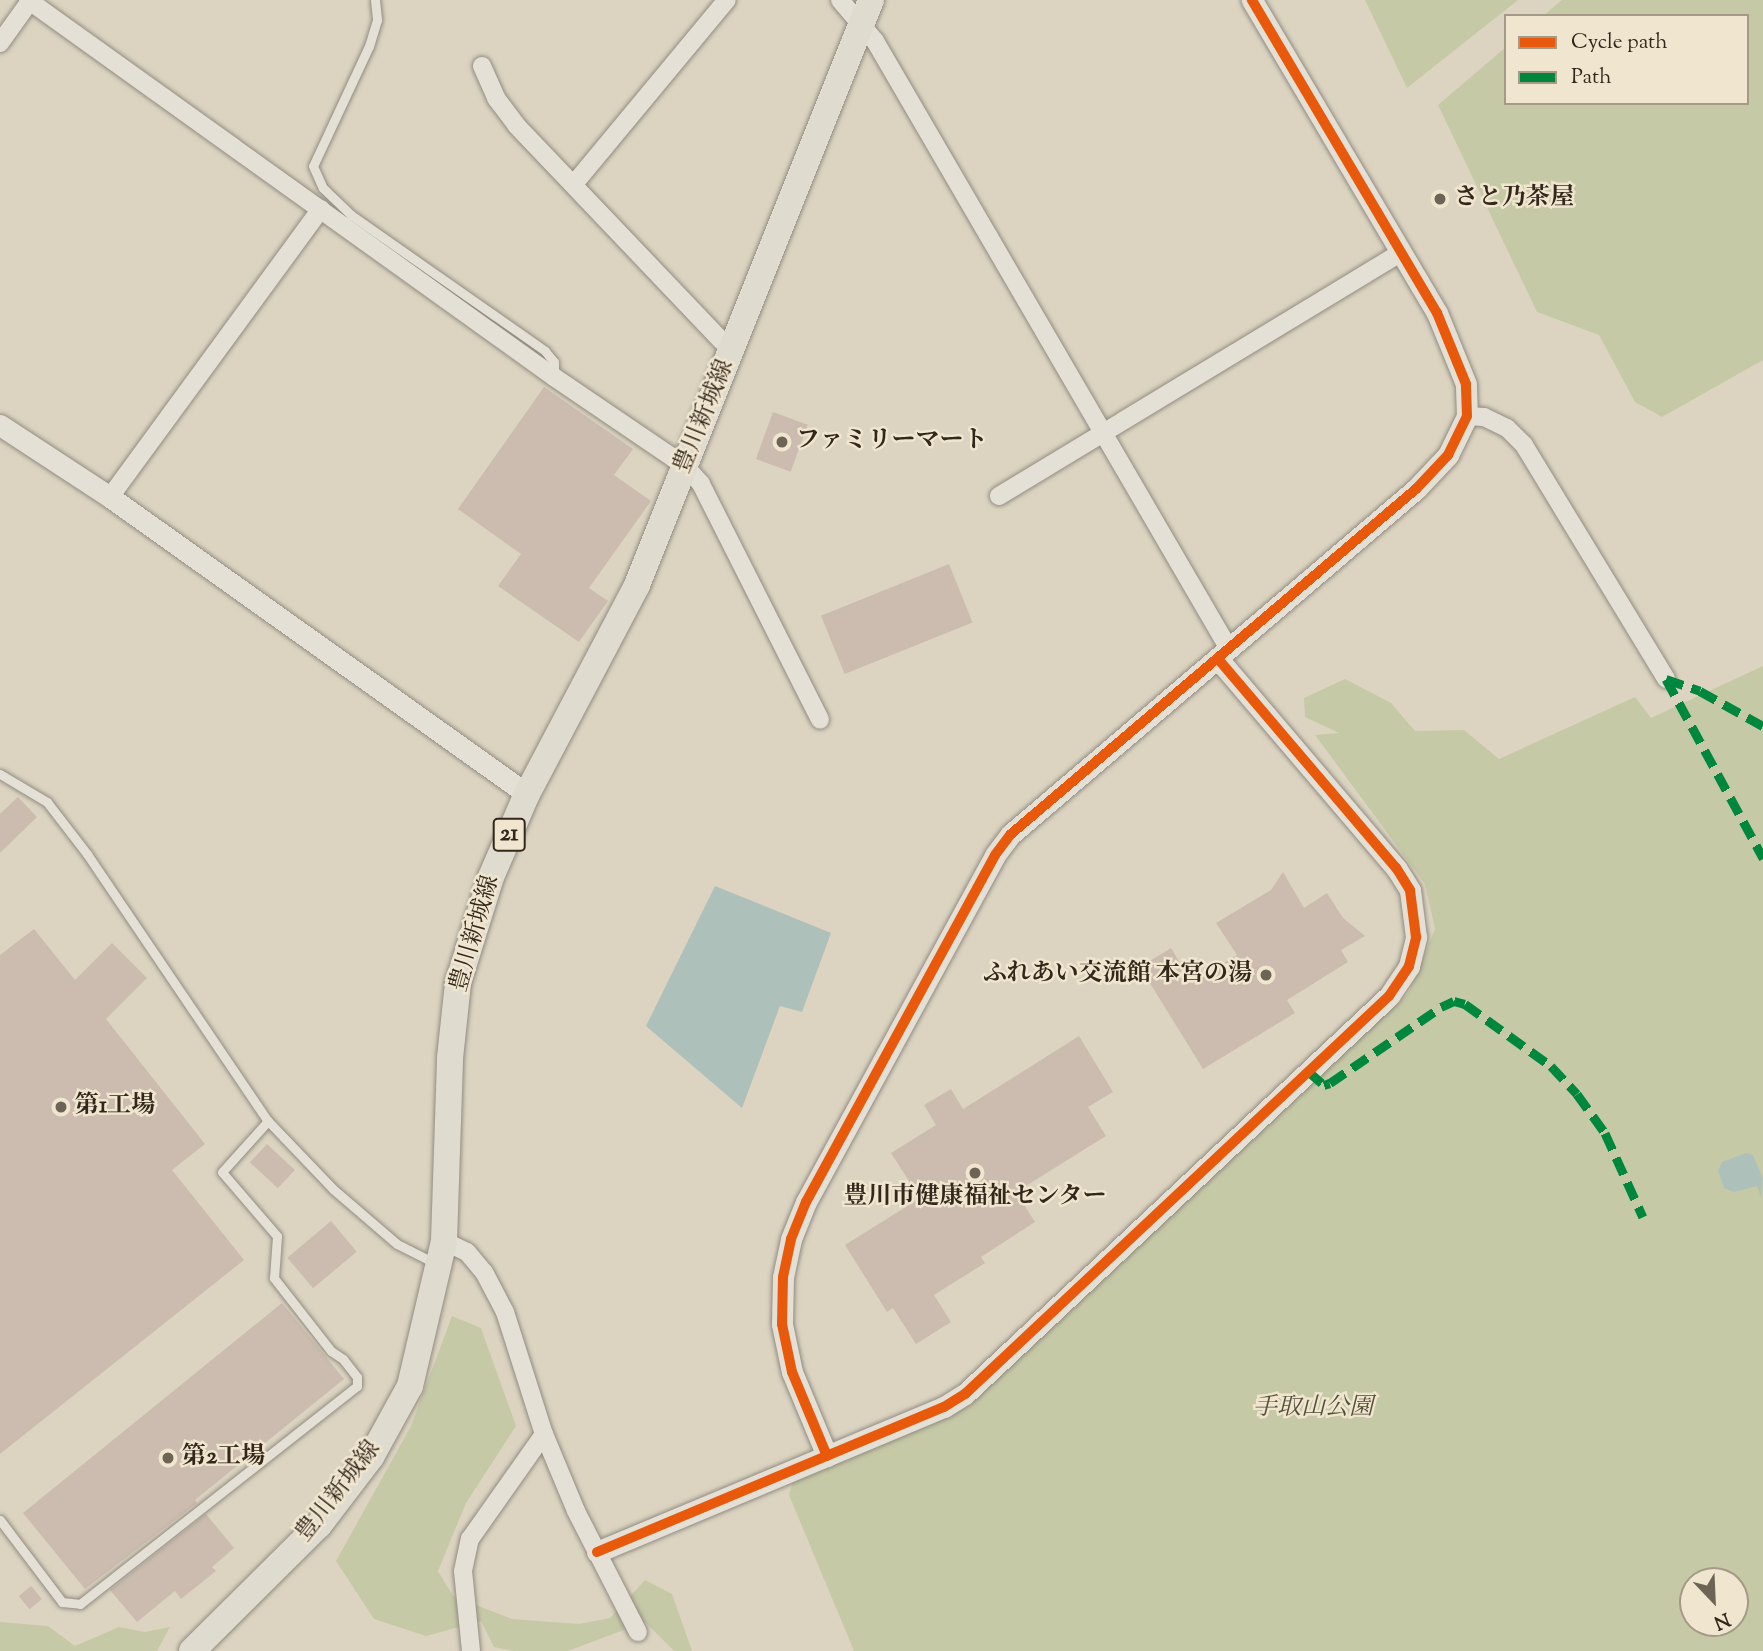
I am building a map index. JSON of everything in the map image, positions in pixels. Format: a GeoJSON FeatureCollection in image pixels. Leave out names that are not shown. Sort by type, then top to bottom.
{"type":"FeatureCollection","features":[{"type":"Feature","properties":{"kind":"main road","name":"豊川新城線"},"geometry":{"type":"LineString","coordinates":[[192,1651],[319,1525],[371,1457],[411,1385],[442,1253],[450,1058],[458,983],[491,877],[527,794],[610,644],[734,346],[872,0]]}},
{"type":"Feature","properties":{"kind":"street"},"geometry":{"type":"LineString","coordinates":[[573,184],[727,0]]}},
{"type":"Feature","properties":{"kind":"street"},"geometry":{"type":"LineString","coordinates":[[597,1552],[944,1407],[990,1373],[1389,996],[1409,966],[1416,923],[1410,890],[1403,879],[1224,654],[1106,432],[861,25],[840,0]]}},
{"type":"Feature","properties":{"kind":"street"},"geometry":{"type":"LineString","coordinates":[[827,1456],[792,1372],[782,1324],[783,1277],[790,1239],[806,1202],[995,855],[1011,834],[1416,489],[1448,455],[1466,416],[1466,384],[1457,356],[1402,252],[1252,0]]}},
{"type":"Feature","properties":{"kind":"street"},"geometry":{"type":"LineString","coordinates":[[0,43],[29,1],[554,377],[685,466],[701,484],[820,720]]}},
{"type":"Feature","properties":{"kind":"street"},"geometry":{"type":"LineString","coordinates":[[482,66],[496,98],[516,125],[722,341],[734,346]]}},
{"type":"Feature","properties":{"kind":"street"},"geometry":{"type":"LineString","coordinates":[[110,497],[321,209]]}},
{"type":"Feature","properties":{"kind":"street"},"geometry":{"type":"LineString","coordinates":[[999,496],[1402,252]]}},
{"type":"Feature","properties":{"kind":"street"},"geometry":{"type":"LineString","coordinates":[[1466,416],[1484,417],[1507,428],[1531,454],[1666,679]]}},
{"type":"Feature","properties":{"kind":"street"},"geometry":{"type":"LineString","coordinates":[[0,425],[110,497],[527,794]]}},
{"type":"Feature","properties":{"kind":"street"},"geometry":{"type":"LineString","coordinates":[[442,1253],[467,1252],[495,1292],[544,1434],[597,1552],[638,1632]]}},
{"type":"Feature","properties":{"kind":"street"},"geometry":{"type":"LineString","coordinates":[[471,1651],[463,1571],[470,1539],[544,1434]]}},
{"type":"Feature","properties":{"kind":"lane"},"geometry":{"type":"LineString","coordinates":[[374,0],[377,20],[369,46],[313,166],[323,188],[351,215],[545,351],[554,362],[554,377]]}},
{"type":"Feature","properties":{"kind":"lane"},"geometry":{"type":"LineString","coordinates":[[0,774],[47,802],[87,854],[268,1121],[333,1189],[397,1244],[442,1253]]}},
{"type":"Feature","properties":{"kind":"lane"},"geometry":{"type":"LineString","coordinates":[[0,1520],[62,1602],[80,1604],[357,1386],[357,1377],[343,1359],[331,1351],[274,1278],[277,1236],[222,1172],[268,1121]]}},
{"type":"Feature","properties":{"kind":"green space"},"geometry":{"type":"Polygon","coordinates":[[[1365,0],[1518,0],[1407,88],[1365,0]]]}},
{"type":"Feature","properties":{"kind":"green space"},"geometry":{"type":"Polygon","coordinates":[[[1562,0],[1763,0],[1763,360],[1662,417],[1635,402],[1599,335],[1537,312],[1438,105],[1504,49],[1504,105],[1749,105],[1749,14],[1545,14],[1562,0]]]}},
{"type":"Feature","properties":{"kind":"green space","name":"手取山公園"},"geometry":{"type":"Polygon","coordinates":[[[1763,666],[1763,1651],[854,1651],[789,1495],[793,1481],[943,1417],[1000,1376],[1210,1172],[1408,994],[1435,929],[1425,884],[1315,735],[1339,733],[1305,717],[1304,698],[1345,679],[1391,703],[1415,731],[1464,730],[1499,759],[1635,697],[1651,718],[1763,666]]]}},
{"type":"Feature","properties":{"kind":"green space"},"geometry":{"type":"Polygon","coordinates":[[[452,1316],[481,1328],[516,1426],[466,1503],[438,1571],[453,1596],[512,1619],[579,1624],[610,1618],[645,1580],[672,1594],[692,1651],[674,1651],[645,1622],[568,1651],[514,1651],[494,1647],[481,1621],[426,1636],[374,1619],[336,1561],[411,1426],[452,1316]]]}},
{"type":"Feature","properties":{"kind":"green space"},"geometry":{"type":"Polygon","coordinates":[[[0,1622],[48,1626],[75,1646],[119,1627],[145,1632],[170,1627],[157,1651],[0,1651],[0,1622]]]}},
{"type":"Feature","properties":{"kind":"shaded area"},"geometry":{"type":"Polygon","coordinates":[[[715,886],[831,933],[802,1012],[780,1006],[742,1108],[646,1026],[715,886]]]}},
{"type":"Feature","properties":{"kind":"shaded area"},"geometry":{"type":"Polygon","coordinates":[[[1746,1153],[1753,1155],[1763,1179],[1761,1197],[1757,1186],[1734,1192],[1724,1188],[1718,1171],[1722,1162],[1746,1153]]]}},
{"type":"Feature","properties":{"kind":"building"},"geometry":{"type":"Polygon","coordinates":[[[544,387],[633,449],[614,475],[651,501],[589,588],[608,601],[579,642],[498,586],[521,554],[458,509],[544,387]]]}},
{"type":"Feature","properties":{"kind":"building","name":"ファミリーマート"},"geometry":{"type":"Polygon","coordinates":[[[773,412],[808,425],[791,472],[756,459],[773,412]]]}},
{"type":"Feature","properties":{"kind":"building"},"geometry":{"type":"Polygon","coordinates":[[[949,564],[973,622],[845,674],[821,616],[949,564]]]}},
{"type":"Feature","properties":{"kind":"building"},"geometry":{"type":"Polygon","coordinates":[[[18,797],[37,817],[0,853],[0,814],[18,797]]]}},
{"type":"Feature","properties":{"kind":"building","name":"ふれあい交流館 本宮の湯"},"geometry":{"type":"Polygon","coordinates":[[[1283,872],[1304,908],[1327,893],[1343,918],[1365,936],[1341,950],[1348,962],[1287,1000],[1295,1013],[1203,1069],[1140,967],[1171,948],[1192,983],[1237,955],[1216,923],[1271,890],[1283,872]]]}},
{"type":"Feature","properties":{"kind":"building","name":"第1工場"},"geometry":{"type":"Polygon","coordinates":[[[34,929],[75,980],[112,943],[147,978],[106,1019],[205,1144],[172,1170],[244,1260],[0,1454],[0,955],[34,929]]]}},
{"type":"Feature","properties":{"kind":"building","name":"豊川市健康福祉センター"},"geometry":{"type":"Polygon","coordinates":[[[1079,1036],[1113,1092],[1088,1107],[1106,1136],[1016,1192],[1035,1222],[981,1257],[985,1263],[934,1295],[951,1322],[916,1344],[893,1308],[887,1312],[845,1245],[920,1198],[891,1153],[936,1125],[924,1105],[951,1089],[963,1109],[1079,1036]]]}},
{"type":"Feature","properties":{"kind":"building"},"geometry":{"type":"Polygon","coordinates":[[[267,1144],[295,1170],[278,1188],[250,1162],[267,1144]]]}},
{"type":"Feature","properties":{"kind":"building"},"geometry":{"type":"Polygon","coordinates":[[[331,1221],[357,1252],[313,1288],[287,1258],[331,1221]]]}},
{"type":"Feature","properties":{"kind":"building","name":"第2工場"},"geometry":{"type":"Polygon","coordinates":[[[282,1303],[344,1379],[195,1500],[197,1503],[85,1589],[23,1513],[282,1303]]]}},
{"type":"Feature","properties":{"kind":"building"},"geometry":{"type":"Polygon","coordinates":[[[206,1514],[234,1548],[212,1567],[216,1571],[181,1599],[175,1591],[137,1622],[110,1590],[206,1514]]]}},
{"type":"Feature","properties":{"kind":"building"},"geometry":{"type":"Polygon","coordinates":[[[31,1586],[42,1599],[30,1609],[19,1596],[31,1586]]]}},
{"type":"Feature","properties":{"kind":"marked path"},"geometry":{"type":"LineString","coordinates":[[1666,679],[1763,858]]}},
{"type":"Feature","properties":{"kind":"marked path"},"geometry":{"type":"LineString","coordinates":[[1666,679],[1700,691],[1763,726]]}},
{"type":"Feature","properties":{"kind":"marked path"},"geometry":{"type":"LineString","coordinates":[[1308,1071],[1324,1085],[1330,1083],[1441,1007],[1454,1001],[1465,1004],[1551,1066],[1577,1094],[1605,1133],[1643,1217]]}},
{"type":"Feature","properties":{"kind":"cycle path"},"geometry":{"type":"LineString","coordinates":[[827,1456],[792,1372],[782,1324],[783,1277],[791,1239],[806,1202],[995,855],[1011,834],[1416,489],[1448,455],[1467,416],[1466,384],[1437,313],[1252,0]]}},
{"type":"Feature","properties":{"kind":"cycle path"},"geometry":{"type":"LineString","coordinates":[[597,1552],[944,1407],[965,1394],[1389,996],[1409,966],[1416,937],[1410,890],[1396,868],[1218,659]]}},
{"type":"Feature","properties":{"kind":"place","name":"さと乃茶屋"},"geometry":{"type":"Point","coordinates":[1440,199]}},
{"type":"Feature","properties":{"kind":"place","name":"ファミリーマート"},"geometry":{"type":"Point","coordinates":[782,442]}},
{"type":"Feature","properties":{"kind":"place","name":"ふれあい交流館 本宮の湯"},"geometry":{"type":"Point","coordinates":[1266,975]}},
{"type":"Feature","properties":{"kind":"place","name":"第1工場"},"geometry":{"type":"Point","coordinates":[61,1107]}},
{"type":"Feature","properties":{"kind":"place","name":"豊川市健康福祉センター"},"geometry":{"type":"Point","coordinates":[975,1173]}},
{"type":"Feature","properties":{"kind":"place","name":"第2工場"},"geometry":{"type":"Point","coordinates":[168,1458]}}]}
